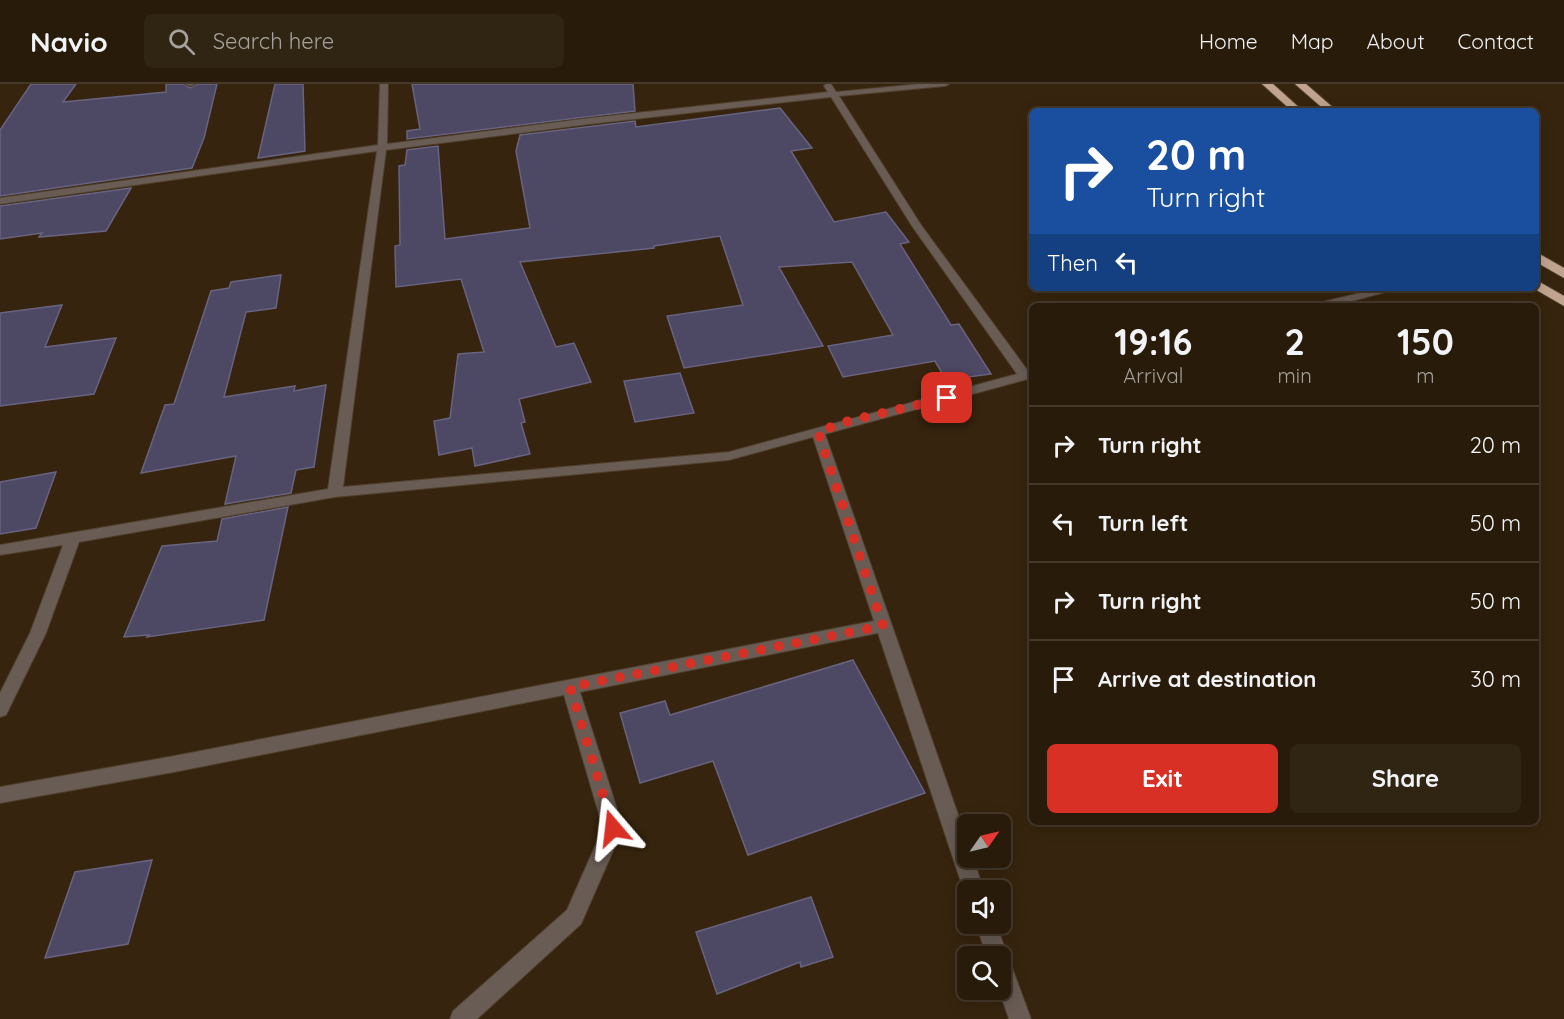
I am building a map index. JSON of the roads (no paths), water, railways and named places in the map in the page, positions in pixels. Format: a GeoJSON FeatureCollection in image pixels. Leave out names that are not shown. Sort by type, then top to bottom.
{"type":"FeatureCollection","features":[{"type":"Feature","properties":{"kind":"highway"},"geometry":{"type":"LineString","coordinates":[[1267,84],[1295,108]]}},
{"type":"Feature","properties":{"kind":"highway"},"geometry":{"type":"LineString","coordinates":[[1300,84],[1328,108]]}},
{"type":"Feature","properties":{"kind":"highway"},"geometry":{"type":"LineString","coordinates":[[1539,258],[1564,273]]}},
{"type":"Feature","properties":{"kind":"highway"},"geometry":{"type":"LineString","coordinates":[[1539,286],[1564,302]]}},
{"type":"Feature","properties":{"kind":"street"},"geometry":{"type":"LineString","coordinates":[[335,492],[381,148],[384,84]]}},
{"type":"Feature","properties":{"kind":"street"},"geometry":{"type":"LineString","coordinates":[[0,201],[829,88],[945,84]]}},
{"type":"Feature","properties":{"kind":"street"},"geometry":{"type":"LineString","coordinates":[[0,550],[335,492],[729,456],[818,432],[849,421],[1029,375],[917,226],[829,88]]}},
{"type":"Feature","properties":{"kind":"street"},"geometry":{"type":"LineString","coordinates":[[1331,303],[1382,291]]}},
{"type":"Feature","properties":{"kind":"street"},"geometry":{"type":"LineString","coordinates":[[818,432],[970,880]]}},
{"type":"Feature","properties":{"kind":"street"},"geometry":{"type":"LineString","coordinates":[[0,710],[38,633],[73,538]]}},
{"type":"Feature","properties":{"kind":"street"},"geometry":{"type":"LineString","coordinates":[[0,795],[883,626]]}},
{"type":"Feature","properties":{"kind":"street"},"geometry":{"type":"LineString","coordinates":[[461,1019],[573,917],[613,828],[570,687]]}},
{"type":"Feature","properties":{"kind":"street"},"geometry":{"type":"LineString","coordinates":[[1011,995],[1020,1019]]}}]}
